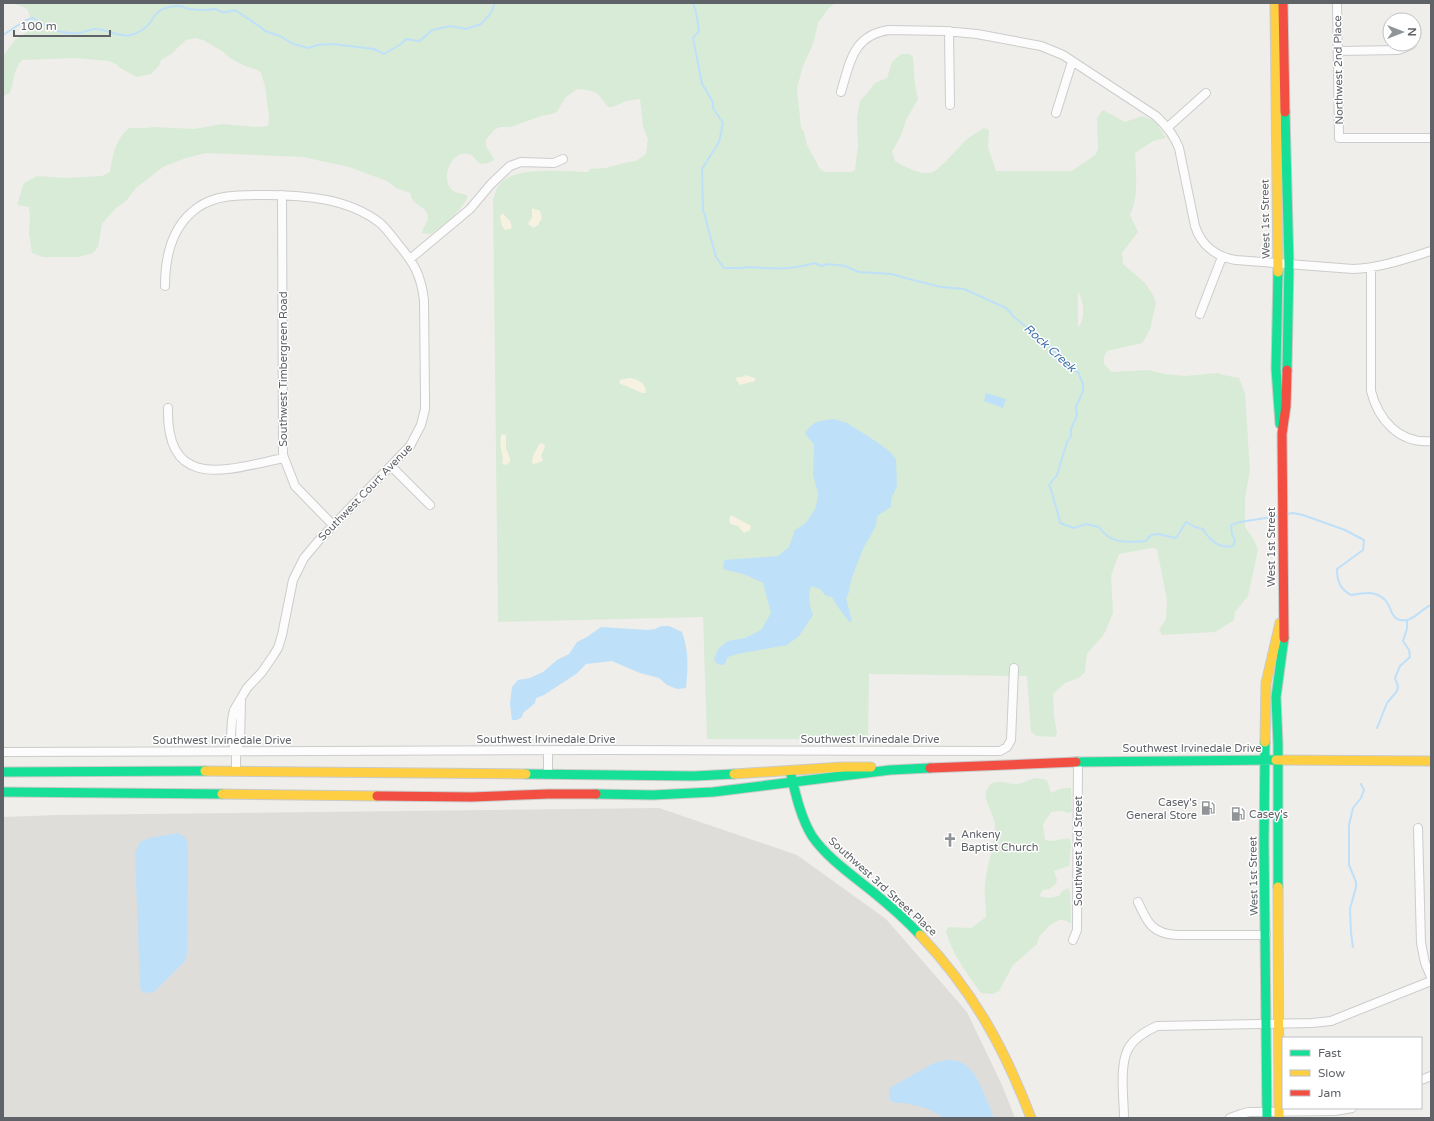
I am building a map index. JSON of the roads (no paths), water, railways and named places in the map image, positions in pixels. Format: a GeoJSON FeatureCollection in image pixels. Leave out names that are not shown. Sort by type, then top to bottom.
{"type":"FeatureCollection","features":[{"type":"Feature","properties":{"kind":"main road","name":"West 1st Street"},"geometry":{"type":"LineString","coordinates":[[1274,3],[1283,264],[1286,406],[1282,434],[1283,649],[1278,674],[1276,697],[1278,760],[1279,1115]]}},
{"type":"Feature","properties":{"kind":"main road","name":"West 1st Street"},"geometry":{"type":"LineString","coordinates":[[1283,3],[1285,138],[1283,264]]}},
{"type":"Feature","properties":{"kind":"main road","name":"West 1st Street"},"geometry":{"type":"LineString","coordinates":[[1267,1115],[1266,683],[1283,611]]}},
{"type":"Feature","properties":{"kind":"main road","name":"Southwest Irvinedale Drive"},"geometry":{"type":"LineString","coordinates":[[3,792],[472,797],[548,794],[645,795],[713,792],[890,770],[1078,761],[1431,761]]}},
{"type":"Feature","properties":{"kind":"main road","name":"Southwest Irvinedale Drive"},"geometry":{"type":"LineString","coordinates":[[3,772],[236,771],[694,776],[870,767],[890,770]]}},
{"type":"Feature","properties":{"kind":"main road","name":"Southwest 3rd Street Place"},"geometry":{"type":"LineString","coordinates":[[790,770],[800,809],[807,826],[821,847],[908,923],[943,958],[973,998],[1002,1047],[1030,1118]]}},
{"type":"Feature","properties":{"kind":"street","name":"Northwest 2nd Place"},"geometry":{"type":"LineString","coordinates":[[1337,3],[1339,138],[1431,138]]}},
{"type":"Feature","properties":{"kind":"street"},"geometry":{"type":"LineString","coordinates":[[841,92],[852,54],[858,45],[868,36],[880,31],[949,31],[1021,41],[1041,46],[1052,50],[1072,62],[1156,116],[1168,127],[1179,148],[1197,234],[1211,250],[1222,257],[1236,260],[1353,269],[1387,265],[1431,251]]}},
{"type":"Feature","properties":{"kind":"street"},"geometry":{"type":"LineString","coordinates":[[949,31],[950,105]]}},
{"type":"Feature","properties":{"kind":"street"},"geometry":{"type":"LineString","coordinates":[[1338,51],[1382,50]]}},
{"type":"Feature","properties":{"kind":"street"},"geometry":{"type":"LineString","coordinates":[[1056,113],[1072,62]]}},
{"type":"Feature","properties":{"kind":"street"},"geometry":{"type":"LineString","coordinates":[[1168,127],[1206,93]]}},
{"type":"Feature","properties":{"kind":"street"},"geometry":{"type":"LineString","coordinates":[[410,259],[470,209],[491,184],[510,166],[521,162],[554,163],[564,159]]}},
{"type":"Feature","properties":{"kind":"street","name":"Southwest Timbergreen Road"},"geometry":{"type":"LineString","coordinates":[[282,195],[284,458],[295,486],[333,525]]}},
{"type":"Feature","properties":{"kind":"street","name":"Southwest Court Avenue"},"geometry":{"type":"LineString","coordinates":[[165,286],[166,263],[172,240],[179,228],[197,208],[210,201],[228,196],[301,196],[347,206],[361,212],[382,224],[410,259],[421,279],[424,300],[424,409],[421,425],[410,446],[311,548],[298,569],[293,580],[278,648],[262,672],[247,688],[241,700],[240,741],[236,752],[236,771]]}},
{"type":"Feature","properties":{"kind":"street"},"geometry":{"type":"LineString","coordinates":[[1200,314],[1222,257]]}},
{"type":"Feature","properties":{"kind":"street"},"geometry":{"type":"LineString","coordinates":[[1371,268],[1371,390],[1374,401],[1379,412],[1394,430],[1416,440],[1431,441]]}},
{"type":"Feature","properties":{"kind":"street"},"geometry":{"type":"LineString","coordinates":[[168,408],[169,432],[172,445],[180,457],[198,469],[220,470],[284,458]]}},
{"type":"Feature","properties":{"kind":"street"},"geometry":{"type":"LineString","coordinates":[[391,466],[430,505]]}},
{"type":"Feature","properties":{"kind":"street","name":"Southwest Irvinedale Drive"},"geometry":{"type":"LineString","coordinates":[[3,752],[1000,751],[1007,747],[1011,740],[1014,668]]}},
{"type":"Feature","properties":{"kind":"street"},"geometry":{"type":"LineString","coordinates":[[548,751],[548,774]]}},
{"type":"Feature","properties":{"kind":"street","name":"Southwest 3rd Street"},"geometry":{"type":"LineString","coordinates":[[1073,940],[1078,930],[1078,761]]}},
{"type":"Feature","properties":{"kind":"street"},"geometry":{"type":"LineString","coordinates":[[1418,828],[1421,943],[1425,963],[1431,977]]}},
{"type":"Feature","properties":{"kind":"street"},"geometry":{"type":"LineString","coordinates":[[1138,902],[1152,928],[1162,933],[1176,935],[1266,935]]}},
{"type":"Feature","properties":{"kind":"street"},"geometry":{"type":"LineString","coordinates":[[1124,1118],[1123,1075],[1125,1061],[1128,1049],[1145,1031],[1157,1026],[1211,1024],[1312,1024],[1331,1021],[1431,981]]}},
{"type":"Feature","properties":{"kind":"street"},"geometry":{"type":"LineString","coordinates":[[1230,1118],[1249,1112],[1279,1115],[1346,1109]]}},
{"type":"Feature","properties":{"kind":"water"},"geometry":{"type":"Polygon","coordinates":[[[986,393],[1006,399],[1003,408],[984,401],[986,393]]]}},
{"type":"Feature","properties":{"kind":"water"},"geometry":{"type":"Polygon","coordinates":[[[834,419],[847,423],[877,442],[889,451],[896,459],[897,486],[891,499],[891,507],[877,516],[876,526],[863,549],[846,598],[852,621],[849,622],[832,597],[826,596],[820,589],[811,586],[809,601],[813,615],[799,636],[787,645],[737,654],[728,657],[724,665],[717,664],[714,659],[718,649],[728,641],[745,638],[761,630],[771,613],[763,583],[746,575],[723,569],[724,560],[778,556],[789,547],[795,530],[806,523],[816,507],[818,493],[813,475],[814,445],[805,433],[814,423],[834,419]]]}},
{"type":"Feature","properties":{"kind":"water"},"geometry":{"type":"Polygon","coordinates":[[[661,626],[669,626],[682,632],[686,646],[687,660],[686,688],[677,689],[667,685],[659,678],[640,673],[612,661],[586,664],[576,674],[544,695],[536,698],[535,703],[523,713],[522,717],[517,720],[512,720],[510,704],[512,687],[518,680],[530,678],[543,672],[557,660],[569,654],[577,642],[601,627],[648,630],[661,626]]]}},
{"type":"Feature","properties":{"kind":"water"},"geometry":{"type":"Polygon","coordinates":[[[178,833],[186,838],[188,846],[187,954],[185,961],[154,992],[143,993],[140,988],[135,853],[140,842],[149,838],[178,833]]]}},
{"type":"Feature","properties":{"kind":"water"},"geometry":{"type":"Polygon","coordinates":[[[947,1060],[962,1063],[973,1073],[984,1092],[994,1118],[944,1118],[926,1108],[905,1103],[895,1103],[889,1098],[891,1087],[934,1063],[947,1060]]]}},
{"type":"Feature","properties":{"kind":"waterway","name":"Rock Creek"},"geometry":{"type":"LineString","coordinates":[[3,35],[26,20],[33,18],[49,27],[65,33],[80,33],[95,29],[126,36],[138,32],[146,27],[159,11],[172,6],[181,6],[187,9],[216,9],[223,12],[235,10],[265,31],[280,36],[293,44],[309,48],[317,45],[333,44],[374,49],[384,54],[401,44],[406,39],[421,40],[432,30],[451,26],[466,29],[481,24],[491,13],[495,3]]}},
{"type":"Feature","properties":{"kind":"waterway","name":"Rock Creek"},"geometry":{"type":"LineString","coordinates":[[693,3],[699,31],[693,38],[702,84],[713,102],[713,108],[723,123],[719,142],[702,169],[703,211],[716,257],[724,268],[782,268],[798,267],[815,263],[821,266],[828,264],[845,266],[859,272],[892,274],[941,287],[964,289],[1006,308],[1014,317],[1047,344],[1070,369],[1078,372],[1083,384],[1083,391],[1076,407],[1077,415],[1071,429],[1071,436],[1067,442],[1057,475],[1049,485],[1060,523],[1074,528],[1086,524],[1099,527],[1106,535],[1114,540],[1133,542],[1146,541],[1151,535],[1158,534],[1176,538],[1186,522],[1203,529],[1215,543],[1228,547],[1233,546],[1235,540],[1232,535],[1231,525],[1240,522],[1278,516]]}},
{"type":"Feature","properties":{"kind":"waterway","name":"Rock Creek"},"geometry":{"type":"LineString","coordinates":[[1287,514],[1293,513],[1303,515],[1345,530],[1364,540],[1363,550],[1337,569],[1340,584],[1347,593],[1351,595],[1364,593],[1377,594],[1387,602],[1394,617],[1401,620],[1410,619],[1431,605]]}},
{"type":"Feature","properties":{"kind":"waterway"},"geometry":{"type":"LineString","coordinates":[[1377,728],[1387,703],[1397,691],[1398,686],[1395,678],[1400,666],[1410,657],[1409,650],[1403,641],[1407,629],[1407,620]]}},
{"type":"Feature","properties":{"kind":"waterway"},"geometry":{"type":"LineString","coordinates":[[1353,947],[1350,909],[1356,882],[1349,865],[1349,825],[1353,808],[1361,798],[1364,790],[1361,784]]}},
{"type":"Feature","properties":{"kind":"place","name":"Casey's General Store"},"geometry":{"type":"Point","coordinates":[1208,808]}},
{"type":"Feature","properties":{"kind":"place","name":"Casey's"},"geometry":{"type":"Point","coordinates":[1238,814]}},
{"type":"Feature","properties":{"kind":"place","name":"Ankeny Baptist Church"},"geometry":{"type":"Point","coordinates":[950,840]}}]}
